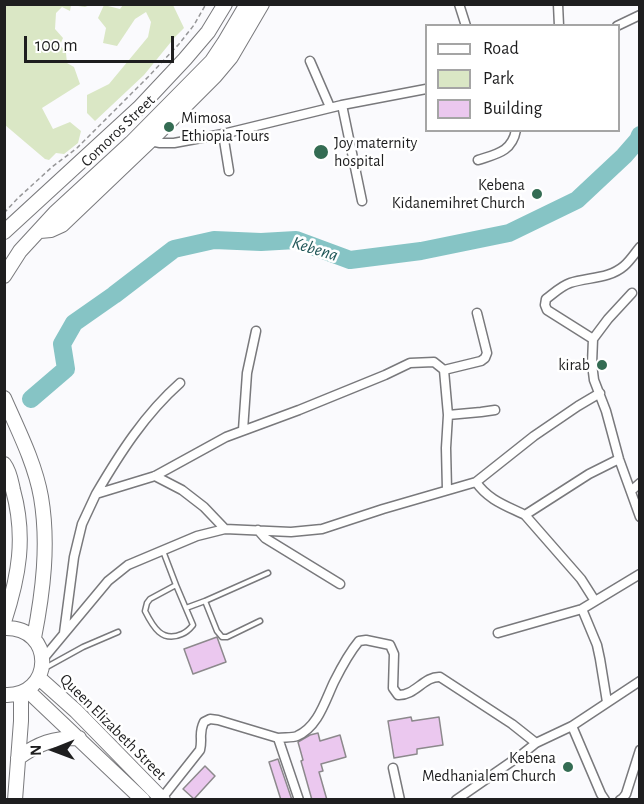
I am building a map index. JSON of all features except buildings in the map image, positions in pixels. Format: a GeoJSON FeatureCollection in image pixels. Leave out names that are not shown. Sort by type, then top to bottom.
{"type":"FeatureCollection","features":[{"type":"Feature","properties":{"kind":"main road","name":"Comoros Street"},"geometry":{"type":"LineString","coordinates":[[5,231],[139,108],[208,32],[225,4]]}},
{"type":"Feature","properties":{"kind":"main road","name":"Comoros Street"},"geometry":{"type":"LineString","coordinates":[[4,276],[20,250],[55,213],[131,143],[212,61],[247,4]]}},
{"type":"Feature","properties":{"kind":"main road"},"geometry":{"type":"LineString","coordinates":[[39,231],[51,230],[62,225],[215,75],[231,57],[262,4]]}},
{"type":"Feature","properties":{"kind":"main road"},"geometry":{"type":"LineString","coordinates":[[4,398],[32,464],[41,496],[44,532],[43,575],[34,638]]}},
{"type":"Feature","properties":{"kind":"main road"},"geometry":{"type":"LineString","coordinates":[[4,464],[8,469],[16,499],[20,529],[17,578],[4,622]]}},
{"type":"Feature","properties":{"kind":"main road"},"geometry":{"type":"LineString","coordinates":[[4,595],[17,578]]}},
{"type":"Feature","properties":{"kind":"main road"},"geometry":{"type":"LineString","coordinates":[[4,628],[14,627],[34,638],[40,648],[41,669],[34,684],[24,692],[4,694]]}},
{"type":"Feature","properties":{"kind":"main road","name":"Queen Elizabeth Street"},"geometry":{"type":"LineString","coordinates":[[41,669],[76,711],[162,799]]}},
{"type":"Feature","properties":{"kind":"main road"},"geometry":{"type":"LineString","coordinates":[[15,800],[24,692]]}},
{"type":"Feature","properties":{"kind":"main road","name":"Queen Elizabeth Street"},"geometry":{"type":"LineString","coordinates":[[24,692],[79,738],[143,800]]}},
{"type":"Feature","properties":{"kind":"main road"},"geometry":{"type":"LineString","coordinates":[[18,758],[33,747],[48,741],[79,738]]}},
{"type":"Feature","properties":{"kind":"street"},"geometry":{"type":"LineString","coordinates":[[459,4],[465,24]]}},
{"type":"Feature","properties":{"kind":"street"},"geometry":{"type":"LineString","coordinates":[[558,4],[559,24]]}},
{"type":"Feature","properties":{"kind":"street"},"geometry":{"type":"LineString","coordinates":[[620,24],[639,15]]}},
{"type":"Feature","properties":{"kind":"street"},"geometry":{"type":"LineString","coordinates":[[310,61],[330,108]]}},
{"type":"Feature","properties":{"kind":"street"},"geometry":{"type":"LineString","coordinates":[[150,141],[174,143],[223,134],[342,105],[425,89]]}},
{"type":"Feature","properties":{"kind":"street"},"geometry":{"type":"LineString","coordinates":[[342,105],[362,201]]}},
{"type":"Feature","properties":{"kind":"street"},"geometry":{"type":"LineString","coordinates":[[478,160],[501,152],[511,144],[516,132]]}},
{"type":"Feature","properties":{"kind":"street"},"geometry":{"type":"LineString","coordinates":[[223,134],[230,171]]}},
{"type":"Feature","properties":{"kind":"street"},"geometry":{"type":"LineString","coordinates":[[593,339],[547,310],[546,300],[571,282],[614,272],[625,265],[639,247]]}},
{"type":"Feature","properties":{"kind":"street"},"geometry":{"type":"LineString","coordinates":[[632,293],[593,339],[592,364],[594,380],[639,517]]}},
{"type":"Feature","properties":{"kind":"street"},"geometry":{"type":"LineString","coordinates":[[444,370],[481,361],[485,357],[487,352],[477,313]]}},
{"type":"Feature","properties":{"kind":"street"},"geometry":{"type":"LineString","coordinates":[[243,430],[247,372],[256,332]]}},
{"type":"Feature","properties":{"kind":"street"},"geometry":{"type":"LineString","coordinates":[[96,494],[155,476],[226,437],[299,410],[410,363],[434,362],[444,370],[448,415],[447,490]]}},
{"type":"Feature","properties":{"kind":"street"},"geometry":{"type":"LineString","coordinates":[[64,633],[74,558],[82,524],[96,494],[117,459],[162,399],[180,382]]}},
{"type":"Feature","properties":{"kind":"street"},"geometry":{"type":"LineString","coordinates":[[41,669],[64,633],[108,581],[128,565],[197,536],[225,529],[291,532],[322,529],[476,482],[534,436],[600,393]]}},
{"type":"Feature","properties":{"kind":"street"},"geometry":{"type":"LineString","coordinates":[[448,415],[495,410]]}},
{"type":"Feature","properties":{"kind":"street"},"geometry":{"type":"LineString","coordinates":[[525,515],[589,474],[619,459]]}},
{"type":"Feature","properties":{"kind":"street"},"geometry":{"type":"LineString","coordinates":[[155,476],[182,490],[204,507],[225,529]]}},
{"type":"Feature","properties":{"kind":"street"},"geometry":{"type":"LineString","coordinates":[[476,482],[483,492],[495,501],[525,515],[582,579],[595,601]]}},
{"type":"Feature","properties":{"kind":"street"},"geometry":{"type":"LineString","coordinates":[[630,491],[639,483]]}},
{"type":"Feature","properties":{"kind":"street"},"geometry":{"type":"LineString","coordinates":[[258,530],[265,538],[340,584]]}},
{"type":"Feature","properties":{"kind":"street"},"geometry":{"type":"LineString","coordinates":[[498,633],[582,609],[639,574]]}},
{"type":"Feature","properties":{"kind":"street"},"geometry":{"type":"LineString","coordinates":[[582,609],[597,645],[607,702]]}},
{"type":"Feature","properties":{"kind":"street"},"geometry":{"type":"LineString","coordinates":[[162,799],[200,750],[202,744],[200,730],[204,722],[210,719],[278,738],[296,736],[311,726],[359,641],[366,640],[390,645],[394,654],[393,688],[398,694],[405,695],[432,677],[440,677],[512,724],[536,743]]}},
{"type":"Feature","properties":{"kind":"street"},"geometry":{"type":"LineString","coordinates":[[456,800],[536,743],[572,726],[639,681]]}},
{"type":"Feature","properties":{"kind":"street"},"geometry":{"type":"LineString","coordinates":[[572,726],[605,800]]}},
{"type":"Feature","properties":{"kind":"street"},"geometry":{"type":"LineString","coordinates":[[278,738],[299,800]]}},
{"type":"Feature","properties":{"kind":"street"},"geometry":{"type":"LineString","coordinates":[[620,800],[626,794],[639,750]]}},
{"type":"Feature","properties":{"kind":"street"},"geometry":{"type":"LineString","coordinates":[[393,768],[400,800]]}},
{"type":"Feature","properties":{"kind":"lane"},"geometry":{"type":"LineString","coordinates":[[163,550],[193,625],[188,631],[167,637],[158,632],[146,611],[147,603],[150,598],[176,585]]}},
{"type":"Feature","properties":{"kind":"lane"},"geometry":{"type":"LineString","coordinates":[[186,608],[268,573]]}},
{"type":"Feature","properties":{"kind":"lane"},"geometry":{"type":"LineString","coordinates":[[205,601],[217,631],[222,637],[227,637],[260,621]]}},
{"type":"Feature","properties":{"kind":"lane"},"geometry":{"type":"LineString","coordinates":[[41,669],[118,632]]}},
{"type":"Feature","properties":{"kind":"path"},"geometry":{"type":"LineString","coordinates":[[4,213],[35,182],[77,148],[179,44],[195,25],[206,4]]}},
{"type":"Feature","properties":{"kind":"green space"},"geometry":{"type":"Polygon","coordinates":[[[5,4],[90,5],[85,7],[71,5],[70,11],[62,7],[56,13],[55,29],[63,38],[60,45],[66,53],[67,63],[74,67],[80,84],[42,108],[53,129],[70,122],[81,131],[78,143],[64,154],[56,153],[49,160],[5,125],[5,4]]]}},
{"type":"Feature","properties":{"kind":"green space"},"geometry":{"type":"Polygon","coordinates":[[[104,5],[120,9],[123,5],[173,5],[184,28],[144,75],[95,121],[87,113],[87,95],[109,84],[148,37],[151,22],[146,12],[135,19],[117,46],[103,43],[106,28],[98,18],[104,5]]]}},
{"type":"Feature","properties":{"kind":"waterway","name":"Kebena"},"geometry":{"type":"LineString","coordinates":[[31,399],[66,369],[62,344],[74,323],[174,249],[214,240],[261,242],[296,240],[350,260],[421,251],[509,233],[577,200],[624,156],[640,135]]}},
{"type":"Feature","properties":{"kind":"place","name":"Mimosa Ethiopia Tours"},"geometry":{"type":"Point","coordinates":[169,127]}},
{"type":"Feature","properties":{"kind":"place","name":"Joy maternity hospital"},"geometry":{"type":"Point","coordinates":[321,152]}},
{"type":"Feature","properties":{"kind":"place","name":"Kebena Kidanemihret Church"},"geometry":{"type":"Point","coordinates":[537,194]}},
{"type":"Feature","properties":{"kind":"place","name":"kirab"},"geometry":{"type":"Point","coordinates":[602,365]}},
{"type":"Feature","properties":{"kind":"place","name":"Kebena Medhanialem Church"},"geometry":{"type":"Point","coordinates":[568,767]}}]}
